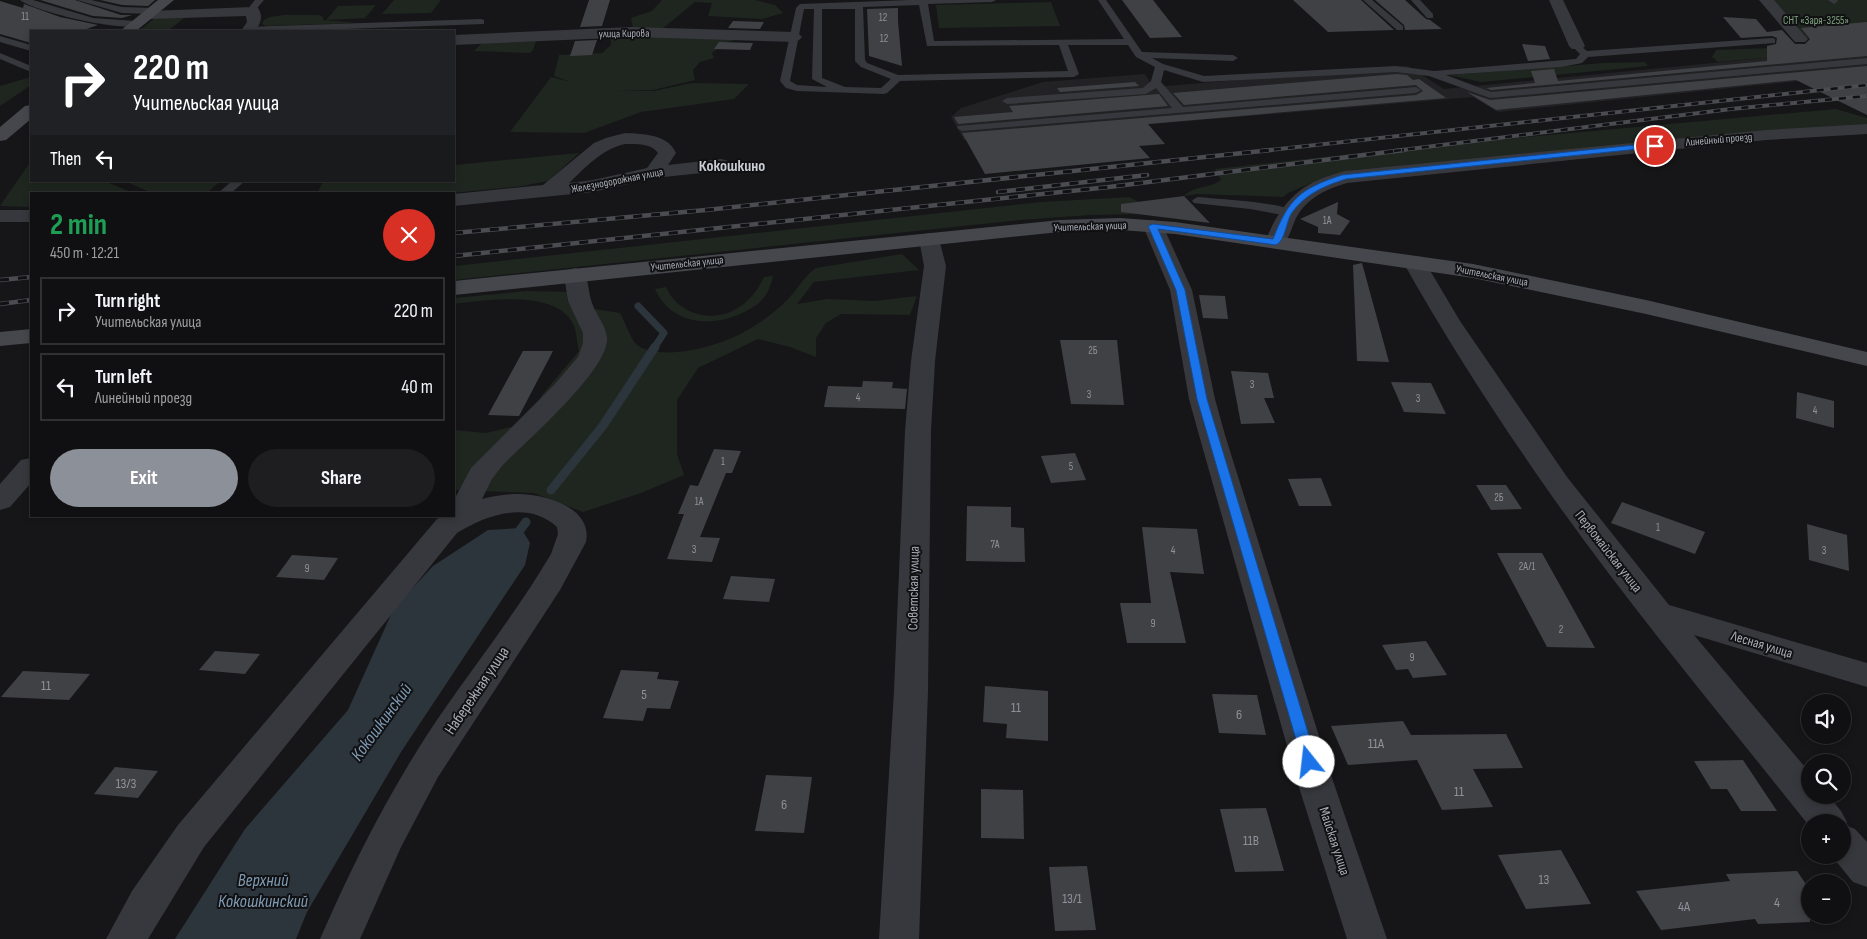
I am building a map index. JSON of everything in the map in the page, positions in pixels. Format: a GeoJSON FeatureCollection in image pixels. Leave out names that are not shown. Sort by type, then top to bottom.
{"type":"FeatureCollection","features":[{"type":"Feature","properties":{"kind":"street"},"geometry":{"type":"LineString","coordinates":[[132,28],[167,0]]}},
{"type":"Feature","properties":{"kind":"street"},"geometry":{"type":"LineString","coordinates":[[1556,0],[1581,50]]}},
{"type":"Feature","properties":{"kind":"street"},"geometry":{"type":"LineString","coordinates":[[1766,0],[1800,39]]}},
{"type":"Feature","properties":{"kind":"street"},"geometry":{"type":"LineString","coordinates":[[151,12],[257,6],[254,22],[249,30]]}},
{"type":"Feature","properties":{"kind":"street","name":"улица Кирова"},"geometry":{"type":"LineString","coordinates":[[455,40],[632,32],[794,37]]}},
{"type":"Feature","properties":{"kind":"street"},"geometry":{"type":"LineString","coordinates":[[0,136],[30,111]]}},
{"type":"Feature","properties":{"kind":"street","name":"Линейный проезд"},"geometry":{"type":"LineString","coordinates":[[1276,242],[1288,212],[1312,189],[1333,180],[1360,174],[1544,158],[1756,136],[1867,129]]}},
{"type":"Feature","properties":{"kind":"street"},"geometry":{"type":"LineString","coordinates":[[548,191],[600,146],[612,140],[632,138],[648,140],[665,148],[667,153],[654,172]]}},
{"type":"Feature","properties":{"kind":"street","name":"Железнодорожная улица"},"geometry":{"type":"LineString","coordinates":[[455,200],[593,186],[654,172],[721,165]]}},
{"type":"Feature","properties":{"kind":"street"},"geometry":{"type":"LineString","coordinates":[[0,216],[30,216]]}},
{"type":"Feature","properties":{"kind":"street","name":"Учительская улица"},"geometry":{"type":"LineString","coordinates":[[455,288],[1060,226],[1120,224],[1153,226],[1414,262],[1562,289],[1867,359]]}},
{"type":"Feature","properties":{"kind":"street","name":"Майская улица"},"geometry":{"type":"LineString","coordinates":[[1153,226],[1181,290],[1202,399],[1212,435],[1312,771],[1367,939]]}},
{"type":"Feature","properties":{"kind":"street","name":"Советская улица"},"geometry":{"type":"LineString","coordinates":[[899,939],[911,691],[918,440],[923,362],[935,266],[929,239]]}},
{"type":"Feature","properties":{"kind":"street","name":"Первомайская улица"},"geometry":{"type":"LineString","coordinates":[[1414,262],[1448,321],[1557,483],[1658,613],[1821,814]]}},
{"type":"Feature","properties":{"kind":"street"},"geometry":{"type":"LineString","coordinates":[[126,939],[146,904],[191,836],[448,526],[475,512],[468,498],[481,474],[514,438],[543,411],[587,362],[593,352],[595,333],[581,306],[575,275]]}},
{"type":"Feature","properties":{"kind":"street"},"geometry":{"type":"LineString","coordinates":[[0,340],[30,336]]}},
{"type":"Feature","properties":{"kind":"street"},"geometry":{"type":"LineString","coordinates":[[0,501],[30,467]]}},
{"type":"Feature","properties":{"kind":"street","name":"Набережная улица"},"geometry":{"type":"LineString","coordinates":[[340,939],[372,864],[414,788],[439,745],[558,569],[574,536],[572,527],[566,520],[546,507],[518,503],[475,512]]}},
{"type":"Feature","properties":{"kind":"street","name":"Лесная улица"},"geometry":{"type":"LineString","coordinates":[[1658,613],[1867,675]]}},
{"type":"Feature","properties":{"kind":"street"},"geometry":{"type":"LineString","coordinates":[[1851,851],[1867,870]]}},
{"type":"Feature","properties":{"kind":"lane"},"geometry":{"type":"LineString","coordinates":[[24,0],[97,22],[132,28]]}},
{"type":"Feature","properties":{"kind":"lane"},"geometry":{"type":"LineString","coordinates":[[80,0],[122,10],[151,12]]}},
{"type":"Feature","properties":{"kind":"lane"},"geometry":{"type":"LineString","coordinates":[[897,78],[884,90],[844,90],[788,86],[785,81],[800,8],[803,6],[859,6],[992,0]]}},
{"type":"Feature","properties":{"kind":"lane"},"geometry":{"type":"LineString","coordinates":[[1102,0],[1139,55],[1160,66],[1203,78],[1396,69],[1431,73],[1561,64],[1579,61],[1581,50],[1772,41]]}},
{"type":"Feature","properties":{"kind":"lane"},"geometry":{"type":"LineString","coordinates":[[1367,0],[1400,28]]}},
{"type":"Feature","properties":{"kind":"lane"},"geometry":{"type":"LineString","coordinates":[[1415,0],[1430,16]]}},
{"type":"Feature","properties":{"kind":"lane"},"geometry":{"type":"LineString","coordinates":[[923,2],[930,44],[1131,42]]}},
{"type":"Feature","properties":{"kind":"lane"},"geometry":{"type":"LineString","coordinates":[[818,6],[817,79],[844,90]]}},
{"type":"Feature","properties":{"kind":"lane"},"geometry":{"type":"LineString","coordinates":[[859,6],[860,61],[864,65],[897,78],[1074,74],[1062,42]]}},
{"type":"Feature","properties":{"kind":"lane"},"geometry":{"type":"LineString","coordinates":[[249,30],[481,22]]}},
{"type":"Feature","properties":{"kind":"lane"},"geometry":{"type":"LineString","coordinates":[[0,39],[30,48]]}},
{"type":"Feature","properties":{"kind":"lane"},"geometry":{"type":"LineString","coordinates":[[1139,55],[1232,58]]}},
{"type":"Feature","properties":{"kind":"lane"},"geometry":{"type":"LineString","coordinates":[[0,56],[29,65]]}},
{"type":"Feature","properties":{"kind":"lane"},"geometry":{"type":"LineString","coordinates":[[1431,73],[1490,95],[1867,61]]}},
{"type":"Feature","properties":{"kind":"lane"},"geometry":{"type":"LineString","coordinates":[[1007,101],[1146,91],[1156,82],[1160,66]]}},
{"type":"Feature","properties":{"kind":"lane"},"geometry":{"type":"LineString","coordinates":[[1156,82],[1180,110]]}},
{"type":"Feature","properties":{"kind":"lane"},"geometry":{"type":"LineString","coordinates":[[962,128],[1416,90]]}},
{"type":"Feature","properties":{"kind":"lane"},"geometry":{"type":"LineString","coordinates":[[225,192],[235,182]]}},
{"type":"Feature","properties":{"kind":"lane"},"geometry":{"type":"LineString","coordinates":[[1198,201],[1250,205],[1288,212]]}},
{"type":"Feature","properties":{"kind":"shaded area"},"geometry":{"type":"Polygon","coordinates":[[[1867,48],[1867,74],[1498,112],[1473,97],[964,140],[951,117],[961,108],[1043,82],[1145,74],[1153,87],[1408,66],[1444,89],[1867,48]]]}},
{"type":"Feature","properties":{"kind":"green space"},"geometry":{"type":"Polygon","coordinates":[[[394,0],[441,0],[431,13],[382,14],[394,0]]]}},
{"type":"Feature","properties":{"kind":"green space"},"geometry":{"type":"Polygon","coordinates":[[[662,0],[755,0],[775,5],[783,13],[762,19],[708,16],[712,3],[695,2],[662,29],[633,28],[631,18],[652,11],[662,0]]]}},
{"type":"Feature","properties":{"kind":"green space","name":"СНТ «Заря-3255»"},"geometry":{"type":"Polygon","coordinates":[[[1766,0],[1867,0],[1867,37],[1800,39],[1766,0]]]}},
{"type":"Feature","properties":{"kind":"green space"},"geometry":{"type":"Polygon","coordinates":[[[1051,2],[1060,26],[939,28],[936,5],[1051,2]]]}},
{"type":"Feature","properties":{"kind":"green space"},"geometry":{"type":"Polygon","coordinates":[[[376,5],[365,18],[326,20],[338,6],[376,5]]]}},
{"type":"Feature","properties":{"kind":"green space"},"geometry":{"type":"Polygon","coordinates":[[[319,15],[323,17],[323,20],[356,23],[266,26],[262,24],[264,20],[270,17],[319,15]]]}},
{"type":"Feature","properties":{"kind":"green space"},"geometry":{"type":"Polygon","coordinates":[[[155,18],[184,18],[169,30],[140,30],[155,18]]]}},
{"type":"Feature","properties":{"kind":"green space"},"geometry":{"type":"Polygon","coordinates":[[[587,36],[751,36],[724,43],[712,53],[714,58],[700,62],[693,70],[695,80],[653,90],[616,90],[654,91],[692,83],[749,84],[734,99],[641,112],[584,133],[510,132],[551,77],[571,82],[554,76],[559,55],[602,53],[611,45],[611,39],[594,39],[587,36]]]}},
{"type":"Feature","properties":{"kind":"green space"},"geometry":{"type":"Polygon","coordinates":[[[536,41],[530,53],[474,51],[482,43],[536,41]]]}},
{"type":"Feature","properties":{"kind":"green space"},"geometry":{"type":"Polygon","coordinates":[[[1824,46],[1867,49],[1718,62],[1712,57],[1716,50],[1824,46]]]}},
{"type":"Feature","properties":{"kind":"green space"},"geometry":{"type":"Polygon","coordinates":[[[1645,62],[1648,66],[1481,82],[1449,75],[1604,63],[1645,62]]]}},
{"type":"Feature","properties":{"kind":"green space"},"geometry":{"type":"Polygon","coordinates":[[[30,77],[30,86],[0,106],[0,86],[30,77]]]}},
{"type":"Feature","properties":{"kind":"green space"},"geometry":{"type":"Polygon","coordinates":[[[1836,109],[1867,118],[1867,124],[1354,170],[1330,175],[1288,193],[1283,197],[1197,194],[1184,196],[1193,190],[1212,185],[1221,180],[1215,169],[1396,149],[1836,109]]]}},
{"type":"Feature","properties":{"kind":"green space"},"geometry":{"type":"Polygon","coordinates":[[[579,153],[548,181],[522,186],[455,193],[318,192],[323,182],[455,182],[455,165],[579,153]]]}},
{"type":"Feature","properties":{"kind":"green space"},"geometry":{"type":"Polygon","coordinates":[[[30,162],[30,182],[106,182],[131,192],[30,192],[30,207],[0,206],[30,162]]]}},
{"type":"Feature","properties":{"kind":"green space"},"geometry":{"type":"Polygon","coordinates":[[[126,182],[218,183],[208,192],[150,192],[126,182]]]}},
{"type":"Feature","properties":{"kind":"green space"},"geometry":{"type":"Polygon","coordinates":[[[1129,197],[1141,203],[1143,214],[1091,215],[1020,220],[455,280],[455,266],[1041,202],[1129,197]]]}},
{"type":"Feature","properties":{"kind":"green space"},"geometry":{"type":"Polygon","coordinates":[[[902,254],[919,270],[814,282],[797,304],[827,299],[875,301],[917,296],[910,315],[841,314],[826,323],[816,338],[816,357],[790,347],[758,339],[698,368],[677,400],[677,454],[684,475],[641,493],[583,512],[534,493],[455,490],[455,430],[486,433],[527,423],[542,395],[579,351],[573,324],[565,313],[552,306],[536,301],[519,299],[455,304],[455,298],[527,291],[570,292],[567,299],[570,305],[620,313],[636,344],[646,350],[673,352],[719,343],[748,330],[765,319],[789,298],[816,268],[902,254]]]}},
{"type":"Feature","properties":{"kind":"green space"},"geometry":{"type":"Polygon","coordinates":[[[773,276],[767,292],[759,303],[738,315],[714,321],[690,319],[679,315],[661,300],[655,289],[666,287],[678,304],[686,309],[696,313],[716,316],[741,306],[753,295],[764,277],[773,276]]]}},
{"type":"Feature","properties":{"kind":"water","name":"Верхний Кокошкинский"},"geometry":{"type":"Polygon","coordinates":[[[521,528],[530,543],[525,565],[401,752],[307,912],[296,939],[175,939],[245,829],[348,710],[394,608],[433,566],[488,530],[521,528]]]}},
{"type":"Feature","properties":{"kind":"building"},"geometry":{"type":"Polygon","coordinates":[[[40,0],[75,0],[121,15],[132,15],[122,18],[93,16],[40,0]]]}},
{"type":"Feature","properties":{"kind":"building"},"geometry":{"type":"Polygon","coordinates":[[[100,0],[155,0],[148,6],[122,5],[100,0]]]}},
{"type":"Feature","properties":{"kind":"building"},"geometry":{"type":"Polygon","coordinates":[[[589,0],[610,0],[602,26],[580,27],[589,0]]]}},
{"type":"Feature","properties":{"kind":"building"},"geometry":{"type":"Polygon","coordinates":[[[1122,0],[1153,0],[1182,37],[1150,38],[1122,0]]]}},
{"type":"Feature","properties":{"kind":"building"},"geometry":{"type":"Polygon","coordinates":[[[1293,0],[1361,0],[1394,30],[1328,32],[1293,0]]]}},
{"type":"Feature","properties":{"kind":"building"},"geometry":{"type":"Polygon","coordinates":[[[1375,0],[1405,0],[1426,19],[1442,29],[1405,30],[1404,25],[1375,0]]]}},
{"type":"Feature","properties":{"kind":"building"},"geometry":{"type":"Polygon","coordinates":[[[0,1],[23,8],[24,4],[60,17],[98,25],[84,30],[30,30],[30,43],[0,34],[0,1]]]}},
{"type":"Feature","properties":{"kind":"building"},"geometry":{"type":"Polygon","coordinates":[[[898,8],[902,66],[869,56],[867,9],[898,8]]]}},
{"type":"Feature","properties":{"kind":"building"},"geometry":{"type":"Polygon","coordinates":[[[1723,17],[1756,19],[1767,32],[1782,30],[1795,44],[1805,44],[1810,39],[1801,28],[1867,22],[1867,56],[1491,90],[1486,88],[1535,83],[1531,71],[1554,69],[1558,81],[1767,61],[1767,46],[1776,44],[1777,38],[1772,36],[1741,38],[1723,17]]]}},
{"type":"Feature","properties":{"kind":"building"},"geometry":{"type":"Polygon","coordinates":[[[733,21],[764,22],[760,29],[728,28],[733,21]]]}},
{"type":"Feature","properties":{"kind":"building"},"geometry":{"type":"Polygon","coordinates":[[[597,40],[592,55],[570,56],[575,41],[597,40]]]}},
{"type":"Feature","properties":{"kind":"building"},"geometry":{"type":"Polygon","coordinates":[[[719,42],[753,43],[750,50],[714,49],[719,42]]]}},
{"type":"Feature","properties":{"kind":"building"},"geometry":{"type":"Polygon","coordinates":[[[1522,44],[1545,46],[1550,59],[1528,61],[1522,44]]]}},
{"type":"Feature","properties":{"kind":"building"},"geometry":{"type":"Polygon","coordinates":[[[1867,66],[1867,115],[1796,80],[1496,110],[1467,92],[1490,100],[1867,66]]]}},
{"type":"Feature","properties":{"kind":"building"},"geometry":{"type":"Polygon","coordinates":[[[1397,74],[1407,75],[1413,80],[1419,79],[1446,98],[1148,124],[1165,144],[1139,146],[1150,158],[985,174],[962,133],[1416,95],[1423,91],[1416,85],[1184,105],[1173,93],[1397,74]]]}},
{"type":"Feature","properties":{"kind":"building"},"geometry":{"type":"Polygon","coordinates":[[[1135,82],[1139,86],[1060,92],[1057,88],[1135,82]]]}},
{"type":"Feature","properties":{"kind":"building"},"geometry":{"type":"Polygon","coordinates":[[[1159,94],[1168,106],[958,124],[954,117],[1013,112],[1009,106],[1159,94]]]}},
{"type":"Feature","properties":{"kind":"building"},"geometry":{"type":"Polygon","coordinates":[[[1184,196],[1210,223],[1121,212],[1121,204],[1184,196]]]}},
{"type":"Feature","properties":{"kind":"building"},"geometry":{"type":"Polygon","coordinates":[[[1338,202],[1337,214],[1350,221],[1340,235],[1318,233],[1318,227],[1300,219],[1338,202]]]}},
{"type":"Feature","properties":{"kind":"building"},"geometry":{"type":"Polygon","coordinates":[[[1362,263],[1389,362],[1357,361],[1353,265],[1362,263]]]}},
{"type":"Feature","properties":{"kind":"building"},"geometry":{"type":"Polygon","coordinates":[[[1199,295],[1225,296],[1228,319],[1203,318],[1199,295]]]}},
{"type":"Feature","properties":{"kind":"building"},"geometry":{"type":"Polygon","coordinates":[[[1060,340],[1117,340],[1124,405],[1071,404],[1060,340]]]}},
{"type":"Feature","properties":{"kind":"building"},"geometry":{"type":"Polygon","coordinates":[[[523,351],[553,351],[519,416],[488,415],[523,351]]]}},
{"type":"Feature","properties":{"kind":"building"},"geometry":{"type":"Polygon","coordinates":[[[1231,371],[1268,373],[1274,398],[1264,398],[1275,423],[1241,424],[1231,371]]]}},
{"type":"Feature","properties":{"kind":"building"},"geometry":{"type":"Polygon","coordinates":[[[863,381],[893,382],[892,388],[907,389],[905,409],[824,407],[828,386],[862,387],[863,381]]]}},
{"type":"Feature","properties":{"kind":"building"},"geometry":{"type":"Polygon","coordinates":[[[1391,382],[1431,383],[1446,414],[1404,412],[1391,382]]]}},
{"type":"Feature","properties":{"kind":"building"},"geometry":{"type":"Polygon","coordinates":[[[1797,392],[1834,401],[1834,428],[1796,418],[1797,392]]]}},
{"type":"Feature","properties":{"kind":"building"},"geometry":{"type":"Polygon","coordinates":[[[714,449],[741,451],[732,473],[726,473],[700,537],[720,538],[712,562],[667,559],[684,514],[678,514],[690,485],[698,486],[714,449]]]}},
{"type":"Feature","properties":{"kind":"building"},"geometry":{"type":"Polygon","coordinates":[[[1075,453],[1086,480],[1051,483],[1041,456],[1075,453]]]}},
{"type":"Feature","properties":{"kind":"building"},"geometry":{"type":"Polygon","coordinates":[[[1321,478],[1332,506],[1299,506],[1288,479],[1321,478]]]}},
{"type":"Feature","properties":{"kind":"building"},"geometry":{"type":"Polygon","coordinates":[[[1476,485],[1506,485],[1522,509],[1491,510],[1476,485]]]}},
{"type":"Feature","properties":{"kind":"building"},"geometry":{"type":"Polygon","coordinates":[[[1622,502],[1705,532],[1695,554],[1611,523],[1622,502]]]}},
{"type":"Feature","properties":{"kind":"building"},"geometry":{"type":"Polygon","coordinates":[[[967,506],[1011,507],[1011,527],[1024,528],[1025,562],[966,561],[967,506]]]}},
{"type":"Feature","properties":{"kind":"building"},"geometry":{"type":"Polygon","coordinates":[[[1807,524],[1847,535],[1849,571],[1809,560],[1807,524]]]}},
{"type":"Feature","properties":{"kind":"building"},"geometry":{"type":"Polygon","coordinates":[[[1142,527],[1197,529],[1204,574],[1170,572],[1186,643],[1127,643],[1120,603],[1151,603],[1142,527]]]}},
{"type":"Feature","properties":{"kind":"building"},"geometry":{"type":"Polygon","coordinates":[[[1497,553],[1542,553],[1595,648],[1547,647],[1497,553]]]}},
{"type":"Feature","properties":{"kind":"building"},"geometry":{"type":"Polygon","coordinates":[[[292,555],[338,558],[324,580],[276,577],[292,555]]]}},
{"type":"Feature","properties":{"kind":"building"},"geometry":{"type":"Polygon","coordinates":[[[731,576],[775,579],[769,602],[723,599],[731,576]]]}},
{"type":"Feature","properties":{"kind":"building"},"geometry":{"type":"Polygon","coordinates":[[[1426,641],[1447,675],[1413,678],[1408,669],[1396,670],[1382,645],[1426,641]]]}},
{"type":"Feature","properties":{"kind":"building"},"geometry":{"type":"Polygon","coordinates":[[[215,651],[260,654],[245,674],[199,670],[215,651]]]}},
{"type":"Feature","properties":{"kind":"building"},"geometry":{"type":"Polygon","coordinates":[[[621,670],[659,672],[657,679],[679,681],[670,709],[647,708],[643,721],[603,718],[621,670]]]}},
{"type":"Feature","properties":{"kind":"building"},"geometry":{"type":"Polygon","coordinates":[[[23,671],[90,674],[69,700],[1,697],[23,671]]]}},
{"type":"Feature","properties":{"kind":"building"},"geometry":{"type":"Polygon","coordinates":[[[985,686],[1048,691],[1048,741],[1006,738],[1007,724],[983,722],[985,686]]]}},
{"type":"Feature","properties":{"kind":"building"},"geometry":{"type":"Polygon","coordinates":[[[1212,694],[1257,695],[1266,735],[1219,733],[1212,694]]]}},
{"type":"Feature","properties":{"kind":"building"},"geometry":{"type":"Polygon","coordinates":[[[1403,721],[1411,735],[1506,734],[1523,768],[1473,769],[1493,807],[1442,810],[1417,760],[1348,765],[1331,726],[1403,721]]]}},
{"type":"Feature","properties":{"kind":"building"},"geometry":{"type":"Polygon","coordinates":[[[1743,760],[1777,811],[1741,811],[1727,789],[1711,789],[1694,761],[1743,760]]]}},
{"type":"Feature","properties":{"kind":"building"},"geometry":{"type":"Polygon","coordinates":[[[115,767],[158,771],[138,798],[94,794],[115,767]]]}},
{"type":"Feature","properties":{"kind":"building"},"geometry":{"type":"Polygon","coordinates":[[[766,775],[812,777],[804,833],[755,831],[766,775]]]}},
{"type":"Feature","properties":{"kind":"building"},"geometry":{"type":"Polygon","coordinates":[[[981,789],[1023,790],[1024,839],[981,838],[981,789]]]}},
{"type":"Feature","properties":{"kind":"building"},"geometry":{"type":"Polygon","coordinates":[[[1266,808],[1284,871],[1235,872],[1220,809],[1266,808]]]}},
{"type":"Feature","properties":{"kind":"building"},"geometry":{"type":"Polygon","coordinates":[[[1561,850],[1591,904],[1526,909],[1498,855],[1561,850]]]}},
{"type":"Feature","properties":{"kind":"building"},"geometry":{"type":"Polygon","coordinates":[[[1087,866],[1096,930],[1055,931],[1049,867],[1087,866]]]}},
{"type":"Feature","properties":{"kind":"building"},"geometry":{"type":"Polygon","coordinates":[[[1797,871],[1801,877],[1801,922],[1758,924],[1755,919],[1661,930],[1636,891],[1730,881],[1726,874],[1797,871]]]}},
{"type":"Feature","properties":{"kind":"waterway"},"geometry":{"type":"LineString","coordinates":[[638,306],[664,333],[654,348]]}},
{"type":"Feature","properties":{"kind":"waterway"},"geometry":{"type":"LineString","coordinates":[[551,490],[602,427],[655,347]]}},
{"type":"Feature","properties":{"kind":"waterway","name":"Кокошкинский"},"geometry":{"type":"LineString","coordinates":[[514,538],[526,522]]}},
{"type":"Feature","properties":{"kind":"railway"},"geometry":{"type":"LineString","coordinates":[[1260,151],[1867,85]]}},
{"type":"Feature","properties":{"kind":"railway"},"geometry":{"type":"LineString","coordinates":[[1394,151],[1731,109],[1867,96]]}},
{"type":"Feature","properties":{"kind":"railway"},"geometry":{"type":"LineString","coordinates":[[455,233],[706,210],[1271,150]]}},
{"type":"Feature","properties":{"kind":"railway"},"geometry":{"type":"LineString","coordinates":[[455,256],[1109,187],[1404,150]]}},
{"type":"Feature","properties":{"kind":"railway"},"geometry":{"type":"LineString","coordinates":[[998,192],[1147,175]]}},
{"type":"Feature","properties":{"kind":"railway"},"geometry":{"type":"LineString","coordinates":[[0,280],[30,277]]}},
{"type":"Feature","properties":{"kind":"railway"},"geometry":{"type":"LineString","coordinates":[[0,304],[30,300]]}},
{"type":"Feature","properties":{"kind":"district","name":"Кокошкино"},"geometry":{"type":"Point","coordinates":[732,165]}},
{"type":"Feature","properties":{"kind":"route"},"geometry":{"type":"LineString","coordinates":[[1309,762],[1202,399],[1181,290],[1153,226],[1276,242],[1287,214],[1305,194],[1333,180],[1360,174],[1655,146]]}}]}
